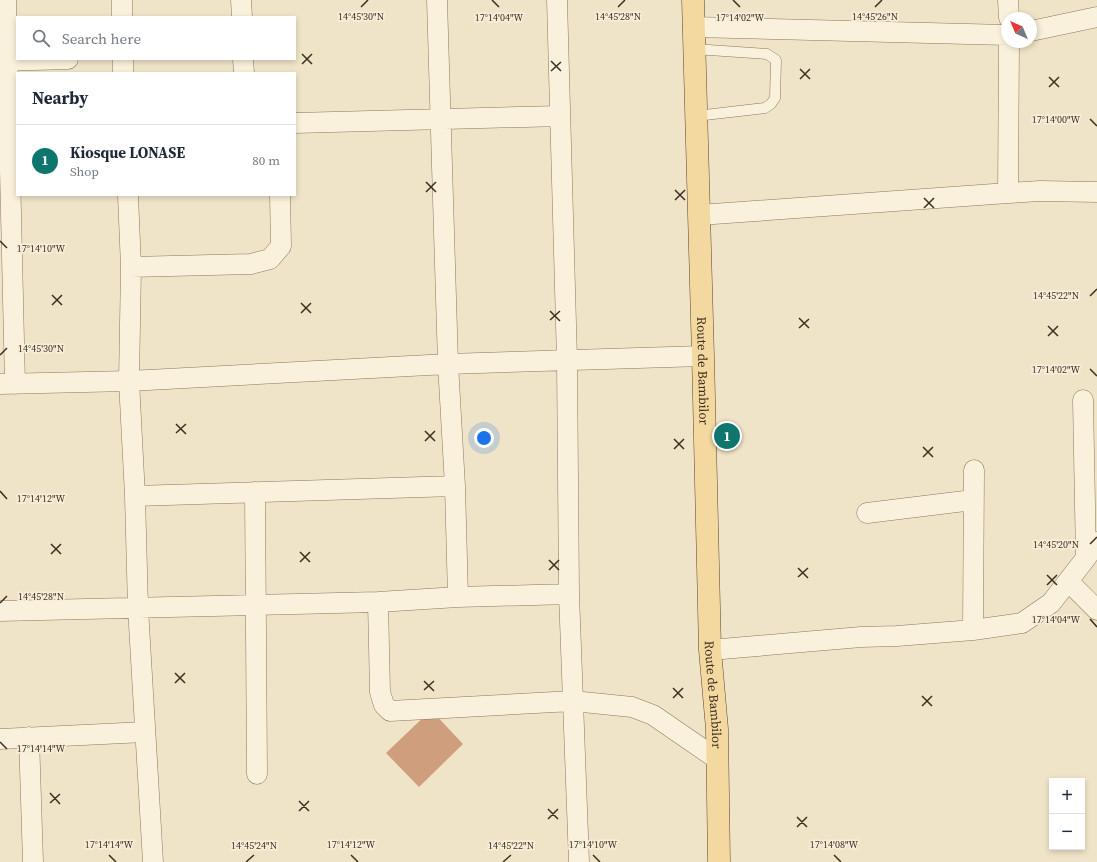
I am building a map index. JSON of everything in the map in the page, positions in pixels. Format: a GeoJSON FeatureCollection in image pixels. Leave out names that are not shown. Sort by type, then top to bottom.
{"type":"FeatureCollection","features":[{"type":"Feature","properties":{"kind":"main road","name":"Route de Bambilor"},"geometry":{"type":"LineString","coordinates":[[693,0],[710,650],[718,729],[717,759],[719,862]]}},
{"type":"Feature","properties":{"kind":"street"},"geometry":{"type":"LineString","coordinates":[[6,0],[3,61],[7,384],[129,381],[448,364],[703,356]]}},
{"type":"Feature","properties":{"kind":"street"},"geometry":{"type":"LineString","coordinates":[[122,0],[122,16]]}},
{"type":"Feature","properties":{"kind":"street"},"geometry":{"type":"LineString","coordinates":[[241,0],[242,16]]}},
{"type":"Feature","properties":{"kind":"street"},"geometry":{"type":"LineString","coordinates":[[437,0],[448,364],[455,486],[458,597]]}},
{"type":"Feature","properties":{"kind":"street"},"geometry":{"type":"LineString","coordinates":[[557,0],[567,360],[569,594],[579,862]]}},
{"type":"Feature","properties":{"kind":"street"},"geometry":{"type":"LineString","coordinates":[[1008,0],[1009,12]]}},
{"type":"Feature","properties":{"kind":"street"},"geometry":{"type":"LineString","coordinates":[[1037,30],[1097,17]]}},
{"type":"Feature","properties":{"kind":"street"},"geometry":{"type":"LineString","coordinates":[[694,27],[1001,35]]}},
{"type":"Feature","properties":{"kind":"street"},"geometry":{"type":"LineString","coordinates":[[1008,193],[1009,48]]}},
{"type":"Feature","properties":{"kind":"street"},"geometry":{"type":"LineString","coordinates":[[3,61],[36,60]]}},
{"type":"Feature","properties":{"kind":"street"},"geometry":{"type":"LineString","coordinates":[[123,60],[123,72]]}},
{"type":"Feature","properties":{"kind":"street"},"geometry":{"type":"LineString","coordinates":[[243,60],[244,72]]}},
{"type":"Feature","properties":{"kind":"street"},"geometry":{"type":"LineString","coordinates":[[296,123],[560,116]]}},
{"type":"Feature","properties":{"kind":"street"},"geometry":{"type":"LineString","coordinates":[[699,215],[1008,193],[1097,192]]}},
{"type":"Feature","properties":{"kind":"street"},"geometry":{"type":"LineString","coordinates":[[128,196],[131,267],[129,381],[135,496],[138,608],[153,862]]}},
{"type":"Feature","properties":{"kind":"street"},"geometry":{"type":"LineString","coordinates":[[131,267],[251,264],[270,259],[282,246],[280,196]]}},
{"type":"Feature","properties":{"kind":"street"},"geometry":{"type":"LineString","coordinates":[[710,650],[861,637],[897,636],[973,630],[1022,623],[1051,603],[1092,550],[1083,400]]}},
{"type":"Feature","properties":{"kind":"street"},"geometry":{"type":"LineString","coordinates":[[973,630],[974,470]]}},
{"type":"Feature","properties":{"kind":"street"},"geometry":{"type":"LineString","coordinates":[[135,496],[455,486]]}},
{"type":"Feature","properties":{"kind":"street"},"geometry":{"type":"LineString","coordinates":[[254,492],[257,774]]}},
{"type":"Feature","properties":{"kind":"street"},"geometry":{"type":"LineString","coordinates":[[867,513],[973,500]]}},
{"type":"Feature","properties":{"kind":"street"},"geometry":{"type":"LineString","coordinates":[[1068,581],[1097,610]]}},
{"type":"Feature","properties":{"kind":"street"},"geometry":{"type":"LineString","coordinates":[[0,611],[378,602],[458,597],[569,594]]}},
{"type":"Feature","properties":{"kind":"street"},"geometry":{"type":"LineString","coordinates":[[378,602],[380,692],[384,705],[390,711],[573,701],[632,707],[653,716],[717,759]]}},
{"type":"Feature","properties":{"kind":"street"},"geometry":{"type":"LineString","coordinates":[[0,739],[145,732]]}},
{"type":"Feature","properties":{"kind":"street"},"geometry":{"type":"LineString","coordinates":[[29,737],[33,862]]}},
{"type":"Feature","properties":{"kind":"lane"},"geometry":{"type":"LineString","coordinates":[[694,49],[767,54],[776,60],[775,98],[771,104],[765,108],[696,116]]}},
{"type":"Feature","properties":{"kind":"building"},"geometry":{"type":"Polygon","coordinates":[[[431,710],[463,744],[419,787],[386,753],[431,710]]]}},
{"type":"Feature","properties":{"kind":"place","name":"Kiosque LONASE"},"geometry":{"type":"Point","coordinates":[727,436]}}]}
